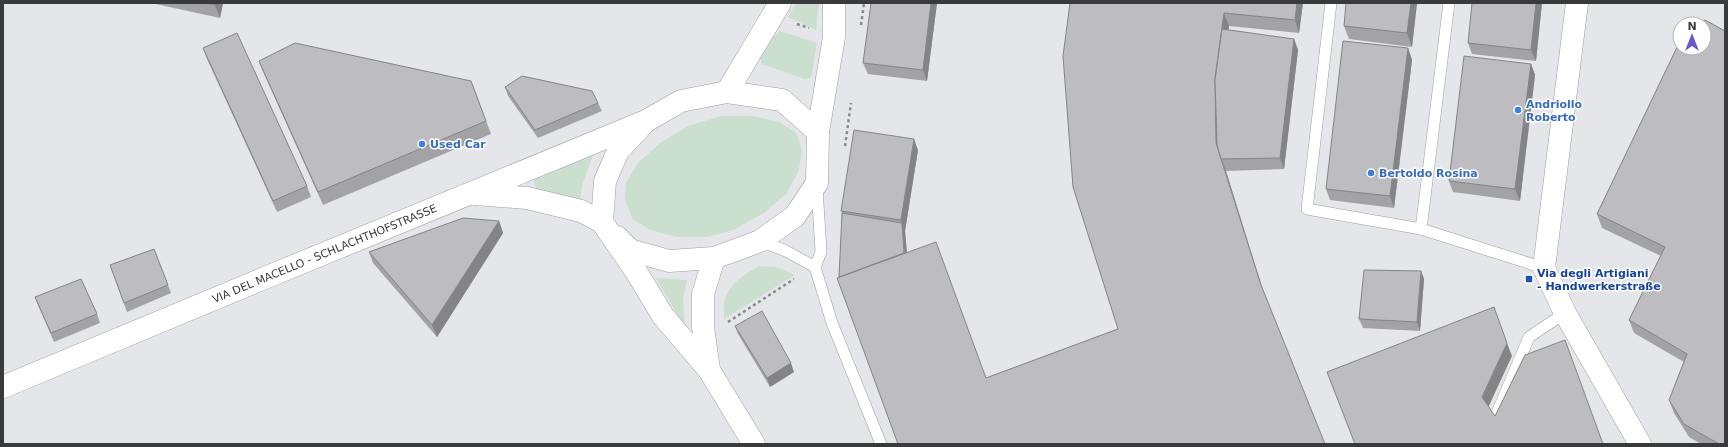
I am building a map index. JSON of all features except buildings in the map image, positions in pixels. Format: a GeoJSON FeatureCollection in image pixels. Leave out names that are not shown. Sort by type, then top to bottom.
{"type":"FeatureCollection","features":[{"type":"Feature","properties":{"kind":"street"},"geometry":{"type":"LineString","coordinates":[[470,194],[527,198],[581,211],[602,222],[630,250],[669,261],[714,258],[760,241],[795,216],[817,183],[818,132],[834,38],[834,3]]}},
{"type":"Feature","properties":{"kind":"street"},"geometry":{"type":"LineString","coordinates":[[1577,3],[1544,268],[1565,313],[1640,444]]}},
{"type":"Feature","properties":{"kind":"street"},"geometry":{"type":"LineString","coordinates":[[727,92],[777,9]]}},
{"type":"Feature","properties":{"kind":"street","name":"VIA DEL MACELLO - SCHLACHTHOFSTRASSE"},"geometry":{"type":"LineString","coordinates":[[3,387],[646,121],[681,101],[727,92],[782,100],[818,132]]}},
{"type":"Feature","properties":{"kind":"street","name":"VIA DEL MACELLO - SCHLACHTHOFSTRASSE"},"geometry":{"type":"LineString","coordinates":[[602,222],[605,181],[618,151],[646,121]]}},
{"type":"Feature","properties":{"kind":"street"},"geometry":{"type":"LineString","coordinates":[[602,222],[637,273],[663,316],[709,370],[754,444]]}},
{"type":"Feature","properties":{"kind":"street"},"geometry":{"type":"LineString","coordinates":[[709,370],[703,327],[703,294],[714,258]]}},
{"type":"Feature","properties":{"kind":"lane"},"geometry":{"type":"LineString","coordinates":[[1331,3],[1307,209],[1420,229],[1544,268]]}},
{"type":"Feature","properties":{"kind":"lane"},"geometry":{"type":"LineString","coordinates":[[1420,229],[1449,3]]}},
{"type":"Feature","properties":{"kind":"lane"},"geometry":{"type":"LineString","coordinates":[[817,183],[821,252],[815,267],[832,322],[881,444]]}},
{"type":"Feature","properties":{"kind":"lane"},"geometry":{"type":"LineString","coordinates":[[760,241],[786,251],[815,267]]}},
{"type":"Feature","properties":{"kind":"lane"},"geometry":{"type":"LineString","coordinates":[[1494,420],[1528,337],[1565,313]]}},
{"type":"Feature","properties":{"kind":"path"},"geometry":{"type":"LineString","coordinates":[[777,9],[834,38]]}},
{"type":"Feature","properties":{"kind":"path"},"geometry":{"type":"LineString","coordinates":[[723,325],[800,276]]}},
{"type":"Feature","properties":{"kind":"green space"},"geometry":{"type":"Polygon","coordinates":[[[796,3],[819,3],[816,30],[788,17],[796,3]]]}},
{"type":"Feature","properties":{"kind":"green space"},"geometry":{"type":"Polygon","coordinates":[[[780,31],[817,43],[810,78],[804,79],[762,64],[760,59],[762,50],[780,31]]]}},
{"type":"Feature","properties":{"kind":"green space"},"geometry":{"type":"Polygon","coordinates":[[[721,116],[754,116],[779,122],[796,132],[802,150],[799,170],[787,193],[764,213],[733,230],[707,237],[677,237],[651,230],[633,220],[625,200],[626,183],[638,163],[660,143],[688,126],[721,116]]]}},
{"type":"Feature","properties":{"kind":"green space"},"geometry":{"type":"Polygon","coordinates":[[[596,147],[582,185],[580,204],[538,192],[531,175],[596,147]]]}},
{"type":"Feature","properties":{"kind":"green space"},"geometry":{"type":"Polygon","coordinates":[[[759,266],[776,267],[795,275],[724,319],[724,303],[729,291],[743,276],[759,266]]]}},
{"type":"Feature","properties":{"kind":"green space"},"geometry":{"type":"Polygon","coordinates":[[[656,278],[687,280],[683,299],[685,327],[656,278]]]}},
{"type":"Feature","properties":{"kind":"place","name":"Andriollo Roberto"},"geometry":{"type":"Point","coordinates":[1518,110]}},
{"type":"Feature","properties":{"kind":"place","name":"Used Car"},"geometry":{"type":"Point","coordinates":[422,144]}},
{"type":"Feature","properties":{"kind":"place","name":"Bertoldo Rosina"},"geometry":{"type":"Point","coordinates":[1371,173]}},
{"type":"Feature","properties":{"kind":"place","name":"Via degli Artigiani - Handwerkerstraße"},"geometry":{"type":"Point","coordinates":[1529,279]}}]}
